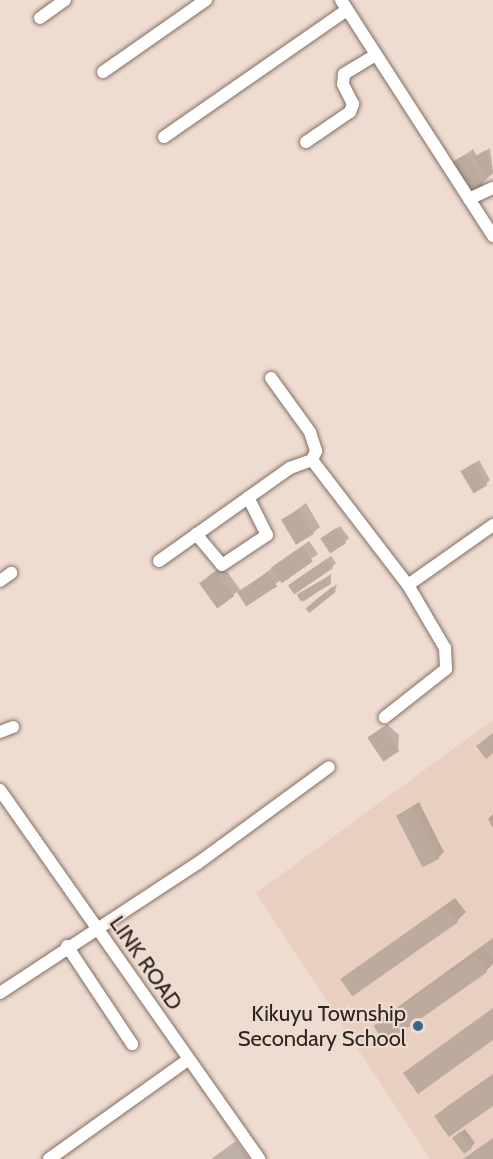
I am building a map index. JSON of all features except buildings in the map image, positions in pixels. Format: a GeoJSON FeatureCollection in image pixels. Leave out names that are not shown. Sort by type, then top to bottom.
{"type":"FeatureCollection","features":[{"type":"Feature","properties":{"kind":"street"},"geometry":{"type":"LineString","coordinates":[[40,18],[65,0]]}},
{"type":"Feature","properties":{"kind":"street"},"geometry":{"type":"LineString","coordinates":[[103,72],[206,0]]}},
{"type":"Feature","properties":{"kind":"street"},"geometry":{"type":"LineString","coordinates":[[164,137],[344,5],[493,236]]}},
{"type":"Feature","properties":{"kind":"street"},"geometry":{"type":"LineString","coordinates":[[306,142],[350,112],[353,104],[343,84],[344,74],[376,55]]}},
{"type":"Feature","properties":{"kind":"street"},"geometry":{"type":"LineString","coordinates":[[469,199],[493,188]]}},
{"type":"Feature","properties":{"kind":"street"},"geometry":{"type":"LineString","coordinates":[[159,561],[248,498],[312,460],[316,452],[310,432],[271,378]]}},
{"type":"Feature","properties":{"kind":"street"},"geometry":{"type":"LineString","coordinates":[[312,460],[408,585],[445,648],[448,664],[385,717]]}},
{"type":"Feature","properties":{"kind":"street"},"geometry":{"type":"LineString","coordinates":[[196,534],[222,565],[267,535],[248,498]]}},
{"type":"Feature","properties":{"kind":"street"},"geometry":{"type":"LineString","coordinates":[[408,585],[493,525]]}},
{"type":"Feature","properties":{"kind":"street"},"geometry":{"type":"LineString","coordinates":[[0,580],[11,573]]}},
{"type":"Feature","properties":{"kind":"street"},"geometry":{"type":"LineString","coordinates":[[0,732],[13,727]]}},
{"type":"Feature","properties":{"kind":"street"},"geometry":{"type":"LineString","coordinates":[[0,993],[95,927],[198,863],[329,767]]}},
{"type":"Feature","properties":{"kind":"street","name":"LINK ROAD"},"geometry":{"type":"LineString","coordinates":[[0,790],[259,1159]]}},
{"type":"Feature","properties":{"kind":"street"},"geometry":{"type":"LineString","coordinates":[[67,946],[132,1044]]}},
{"type":"Feature","properties":{"kind":"street"},"geometry":{"type":"LineString","coordinates":[[49,1159],[189,1060]]}},
{"type":"Feature","properties":{"kind":"shaded area","name":"Kikuyu Township Secondary School"},"geometry":{"type":"Polygon","coordinates":[[[493,720],[493,1159],[430,1159],[256,893],[493,720]]]}},
{"type":"Feature","properties":{"kind":"place","name":"Kikuyu Township Secondary School"},"geometry":{"type":"Point","coordinates":[418,1026]}}]}
